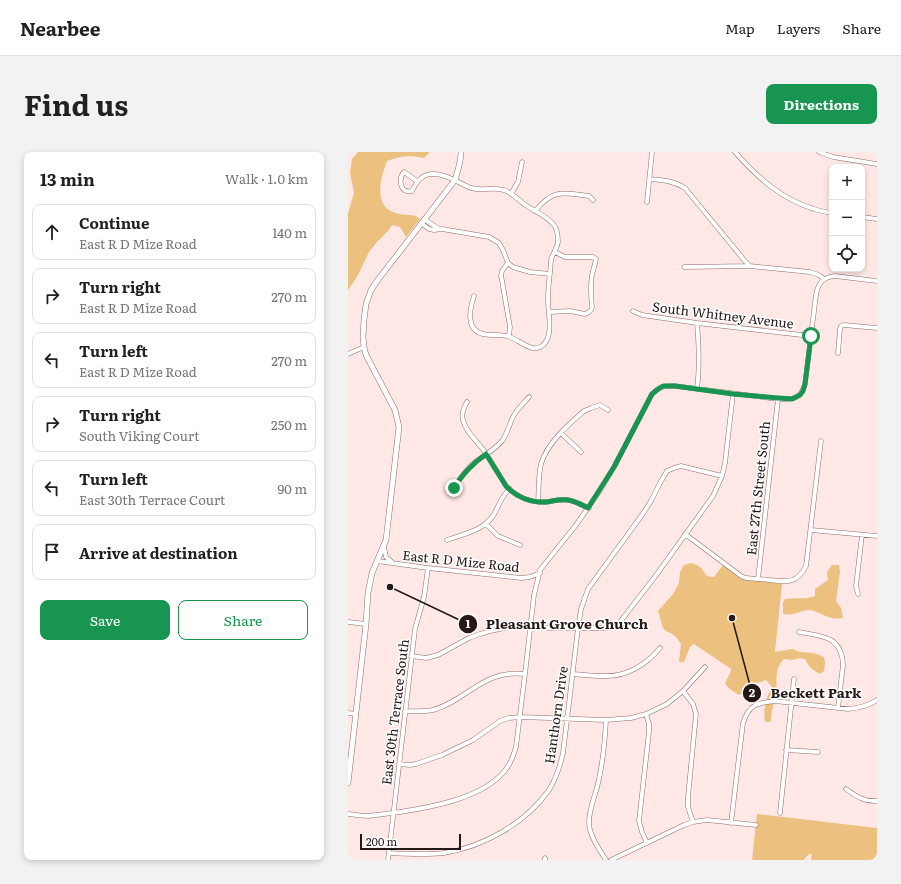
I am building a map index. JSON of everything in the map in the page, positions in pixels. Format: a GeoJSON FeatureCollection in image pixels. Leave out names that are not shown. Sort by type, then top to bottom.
{"type":"FeatureCollection","features":[{"type":"Feature","properties":{"kind":"main road"},"geometry":{"type":"LineString","coordinates":[[348,782],[366,624],[368,593],[372,573],[386,540],[398,427],[395,410],[366,355],[363,337],[366,304],[371,290],[454,180],[459,170],[461,152]]}},
{"type":"Feature","properties":{"kind":"street"},"geometry":{"type":"LineString","coordinates":[[648,202],[652,152]]}},
{"type":"Feature","properties":{"kind":"street"},"geometry":{"type":"LineString","coordinates":[[735,152],[754,173],[777,191],[800,204],[829,212]]}},
{"type":"Feature","properties":{"kind":"street"},"geometry":{"type":"LineString","coordinates":[[819,152],[833,157],[877,164]]}},
{"type":"Feature","properties":{"kind":"street"},"geometry":{"type":"LineString","coordinates":[[511,194],[518,182],[522,162]]}},
{"type":"Feature","properties":{"kind":"street"},"geometry":{"type":"LineString","coordinates":[[417,181],[404,172],[401,176],[403,188],[408,192],[412,191],[417,181],[431,174],[436,174],[476,189],[498,189],[507,191],[550,220],[555,226],[558,242],[552,257],[550,274],[548,297],[550,330],[549,337],[542,346],[533,349],[509,336],[482,334],[473,329],[470,319],[474,296]]}},
{"type":"Feature","properties":{"kind":"street"},"geometry":{"type":"LineString","coordinates":[[650,179],[671,182],[686,188],[750,266]]}},
{"type":"Feature","properties":{"kind":"street"},"geometry":{"type":"LineString","coordinates":[[535,211],[550,196],[559,193],[589,196],[593,200]]}},
{"type":"Feature","properties":{"kind":"street"},"geometry":{"type":"LineString","coordinates":[[865,217],[877,219]]}},
{"type":"Feature","properties":{"kind":"street"},"geometry":{"type":"LineString","coordinates":[[422,221],[439,229],[480,234],[492,238],[499,243],[508,263],[513,267],[550,274]]}},
{"type":"Feature","properties":{"kind":"street"},"geometry":{"type":"LineString","coordinates":[[549,312],[570,311],[585,314],[590,312],[592,307],[592,274],[596,259],[593,257],[565,257],[555,252]]}},
{"type":"Feature","properties":{"kind":"street"},"geometry":{"type":"LineString","coordinates":[[508,263],[502,270],[501,275],[510,328],[509,336]]}},
{"type":"Feature","properties":{"kind":"street"},"geometry":{"type":"LineString","coordinates":[[684,267],[750,266],[810,272],[819,275],[824,279]]}},
{"type":"Feature","properties":{"kind":"street"},"geometry":{"type":"LineString","coordinates":[[348,814],[369,816],[419,809],[461,798],[479,791],[494,782],[500,776],[513,757],[516,747],[534,595],[540,572],[588,508],[614,467],[652,394],[663,386],[675,386],[733,394],[778,398],[792,399],[800,395],[805,384],[817,290],[824,279],[835,276],[877,281]]}},
{"type":"Feature","properties":{"kind":"street","name":"South Whitney Avenue"},"geometry":{"type":"LineString","coordinates":[[633,311],[642,315],[697,323],[811,336]]}},
{"type":"Feature","properties":{"kind":"street"},"geometry":{"type":"LineString","coordinates":[[697,323],[699,355],[697,389]]}},
{"type":"Feature","properties":{"kind":"street"},"geometry":{"type":"LineString","coordinates":[[838,353],[841,326],[877,328]]}},
{"type":"Feature","properties":{"kind":"street"},"geometry":{"type":"LineString","coordinates":[[348,354],[364,347]]}},
{"type":"Feature","properties":{"kind":"street"},"geometry":{"type":"LineString","coordinates":[[411,656],[426,658],[438,655],[469,638],[490,630],[531,626],[550,628],[607,628],[620,622],[713,496],[722,476],[725,463],[733,394]]}},
{"type":"Feature","properties":{"kind":"street"},"geometry":{"type":"LineString","coordinates":[[454,488],[467,469],[495,448],[503,439],[512,417],[518,408],[529,397]]}},
{"type":"Feature","properties":{"kind":"street","name":"East 27th Street South"},"geometry":{"type":"LineString","coordinates":[[758,579],[778,398]]}},
{"type":"Feature","properties":{"kind":"street"},"geometry":{"type":"LineString","coordinates":[[467,402],[462,416],[464,425],[480,445],[506,486],[520,496],[530,500],[538,502],[568,500],[588,508]]}},
{"type":"Feature","properties":{"kind":"street"},"geometry":{"type":"LineString","coordinates":[[538,502],[541,465],[550,445],[580,415],[591,408],[600,405],[608,410]]}},
{"type":"Feature","properties":{"kind":"street"},"geometry":{"type":"LineString","coordinates":[[561,433],[581,452]]}},
{"type":"Feature","properties":{"kind":"street"},"geometry":{"type":"LineString","coordinates":[[685,534],[741,576],[746,578],[788,582],[794,580],[803,573],[806,566],[821,441]]}},
{"type":"Feature","properties":{"kind":"street","name":"Hanthorn Drive"},"geometry":{"type":"LineString","coordinates":[[389,853],[444,853],[470,846],[486,840],[519,821],[539,802],[554,780],[560,766],[563,753],[581,608],[588,589],[642,515],[667,471],[681,466],[722,476]]}},
{"type":"Feature","properties":{"kind":"street"},"geometry":{"type":"LineString","coordinates":[[447,540],[474,531],[486,524],[493,516],[506,493],[510,489]]}},
{"type":"Feature","properties":{"kind":"street"},"geometry":{"type":"LineString","coordinates":[[486,524],[498,536],[520,545]]}},
{"type":"Feature","properties":{"kind":"street"},"geometry":{"type":"LineString","coordinates":[[811,530],[877,536]]}},
{"type":"Feature","properties":{"kind":"street"},"geometry":{"type":"LineString","coordinates":[[858,594],[856,586],[862,535]]}},
{"type":"Feature","properties":{"kind":"street","name":"East R D Mize Road"},"geometry":{"type":"LineString","coordinates":[[384,547],[386,557],[393,563]]}},
{"type":"Feature","properties":{"kind":"street","name":"East R D Mize Road"},"geometry":{"type":"LineString","coordinates":[[377,561],[521,578],[530,577],[540,572]]}},
{"type":"Feature","properties":{"kind":"street","name":"East 30th Terrace South"},"geometry":{"type":"LineString","coordinates":[[388,860],[411,656],[415,629],[424,596],[428,568]]}},
{"type":"Feature","properties":{"kind":"street"},"geometry":{"type":"LineString","coordinates":[[348,622],[366,624]]}},
{"type":"Feature","properties":{"kind":"street"},"geometry":{"type":"LineString","coordinates":[[799,632],[827,638],[836,644],[841,651],[843,665],[838,708]]}},
{"type":"Feature","properties":{"kind":"street"},"geometry":{"type":"LineString","coordinates":[[572,674],[604,676],[623,673],[633,670],[642,664],[653,656],[660,648]]}},
{"type":"Feature","properties":{"kind":"street"},"geometry":{"type":"LineString","coordinates":[[399,764],[416,764],[442,755],[473,740],[500,721],[509,718],[520,717],[606,720],[631,718],[646,714],[667,704],[683,691],[705,667]]}},
{"type":"Feature","properties":{"kind":"street"},"geometry":{"type":"LineString","coordinates":[[405,711],[420,712],[444,706],[481,683],[492,678],[509,673],[525,674]]}},
{"type":"Feature","properties":{"kind":"street"},"geometry":{"type":"LineString","coordinates":[[780,813],[794,679]]}},
{"type":"Feature","properties":{"kind":"street"},"geometry":{"type":"LineString","coordinates":[[683,691],[693,704],[696,714],[688,797],[688,807],[693,822]]}},
{"type":"Feature","properties":{"kind":"street"},"geometry":{"type":"LineString","coordinates":[[731,823],[743,723],[745,714],[748,710],[764,702],[775,701],[848,709],[866,706],[877,700]]}},
{"type":"Feature","properties":{"kind":"street"},"geometry":{"type":"LineString","coordinates":[[348,713],[356,714]]}},
{"type":"Feature","properties":{"kind":"street"},"geometry":{"type":"LineString","coordinates":[[646,714],[649,724],[649,732],[639,821],[647,843]]}},
{"type":"Feature","properties":{"kind":"street"},"geometry":{"type":"LineString","coordinates":[[606,720],[599,780],[590,814],[589,824],[595,842],[606,860]]}},
{"type":"Feature","properties":{"kind":"street"},"geometry":{"type":"LineString","coordinates":[[786,750],[818,752]]}},
{"type":"Feature","properties":{"kind":"street"},"geometry":{"type":"LineString","coordinates":[[846,789],[862,799],[877,802]]}},
{"type":"Feature","properties":{"kind":"street"},"geometry":{"type":"LineString","coordinates":[[611,860],[693,822],[707,820],[756,825]]}},
{"type":"Feature","properties":{"kind":"shaded area"},"geometry":{"type":"Polygon","coordinates":[[[358,152],[429,153],[424,158],[405,156],[387,161],[382,176],[380,192],[381,200],[390,211],[399,214],[413,215],[420,219],[406,237],[400,227],[392,225],[369,252],[357,277],[348,290],[348,213],[354,193],[350,173],[352,159],[358,152]]]}},
{"type":"Feature","properties":{"kind":"shaded area"},"geometry":{"type":"Polygon","coordinates":[[[691,563],[700,567],[708,576],[714,577],[723,565],[743,578],[749,580],[782,584],[775,652],[792,649],[800,652],[814,653],[824,657],[824,671],[820,674],[811,668],[805,659],[784,659],[777,672],[776,697],[770,722],[765,722],[764,713],[768,695],[772,687],[766,680],[757,683],[755,687],[750,688],[739,695],[725,684],[731,669],[694,644],[690,647],[684,662],[679,662],[681,644],[676,637],[663,628],[658,611],[673,594],[679,583],[680,572],[684,565],[691,563]]]}},
{"type":"Feature","properties":{"kind":"shaded area"},"geometry":{"type":"Polygon","coordinates":[[[832,565],[839,565],[840,571],[836,601],[841,608],[843,618],[837,619],[828,617],[808,610],[792,614],[783,614],[783,602],[785,599],[808,598],[815,596],[815,589],[828,580],[827,572],[832,565]]]}},
{"type":"Feature","properties":{"kind":"shaded area"},"geometry":{"type":"Polygon","coordinates":[[[757,814],[877,828],[877,860],[811,860],[812,854],[809,854],[803,860],[752,860],[757,814]]]}},
{"type":"Feature","properties":{"kind":"place","name":"Pleasant Grove Church"},"geometry":{"type":"Point","coordinates":[390,587]}},
{"type":"Feature","properties":{"kind":"place","name":"Beckett Park"},"geometry":{"type":"Point","coordinates":[732,618]}},
{"type":"Feature","properties":{"kind":"route"},"geometry":{"type":"LineString","coordinates":[[454,488],[467,469],[486,454],[506,486],[520,496],[538,502],[568,500],[588,508],[600,492],[652,394],[657,390],[663,386],[675,386],[733,394],[792,399],[800,395],[803,391],[811,336]]}}]}
